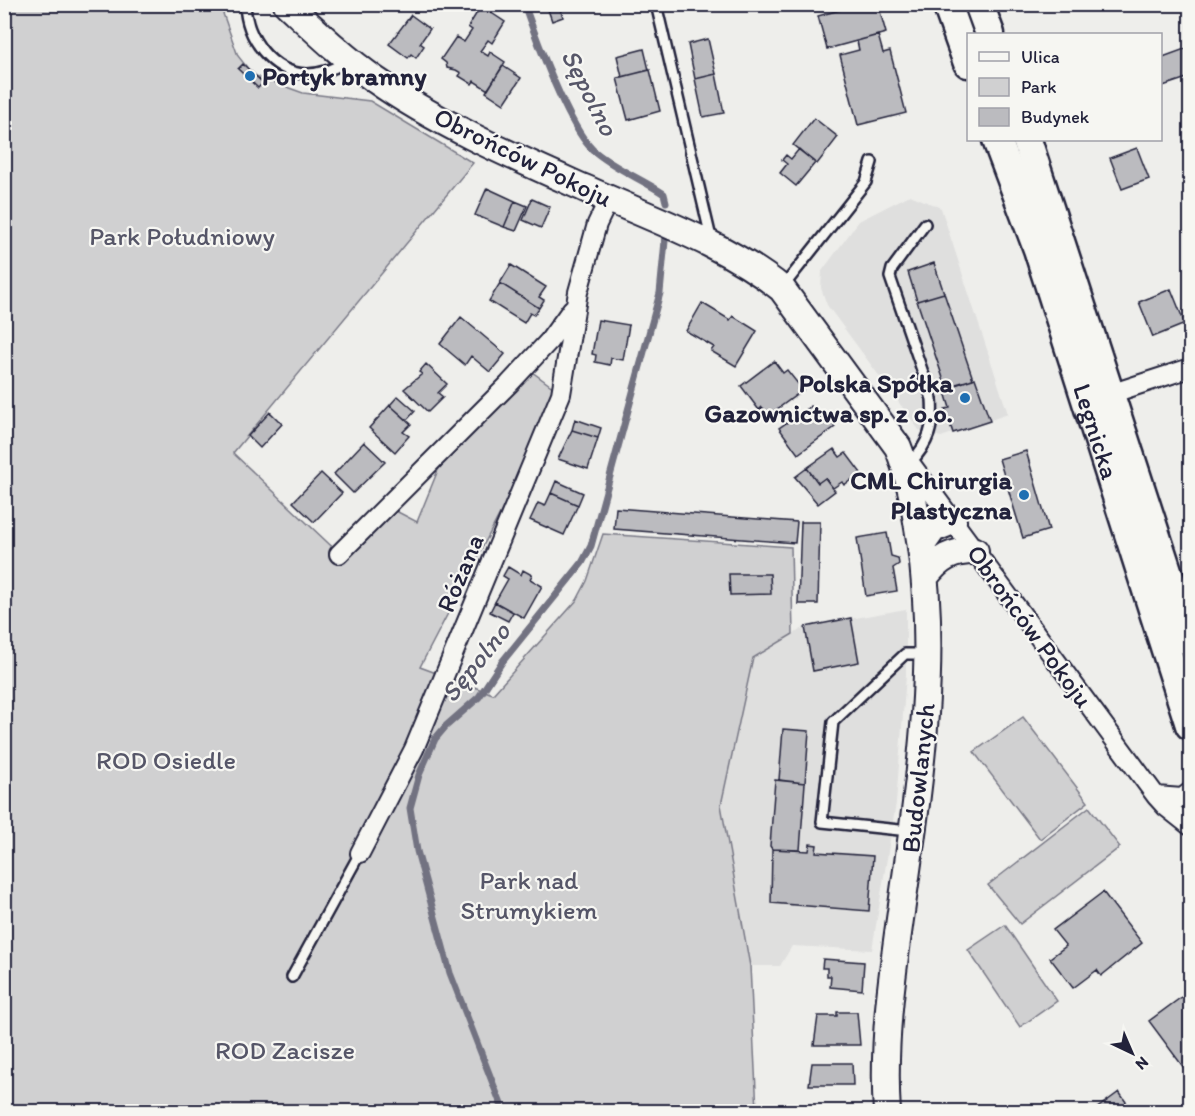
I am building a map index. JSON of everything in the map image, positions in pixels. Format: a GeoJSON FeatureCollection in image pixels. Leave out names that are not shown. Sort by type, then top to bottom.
{"type":"FeatureCollection","features":[{"type":"Feature","properties":{"kind":"main road"},"geometry":{"type":"LineString","coordinates":[[947,4],[967,58]]}},
{"type":"Feature","properties":{"kind":"main road"},"geometry":{"type":"LineString","coordinates":[[979,4],[990,33]]}},
{"type":"Feature","properties":{"kind":"main road","name":"Legnicka"},"geometry":{"type":"LineString","coordinates":[[997,141],[1038,249],[1191,725]]}},
{"type":"Feature","properties":{"kind":"main road","name":"Legnicka"},"geometry":{"type":"LineString","coordinates":[[1027,141],[1191,641]]}},
{"type":"Feature","properties":{"kind":"street","name":"Obrońców Pokoju"},"geometry":{"type":"LineString","coordinates":[[287,4],[373,79],[456,127],[713,247],[763,274],[782,289],[1156,796],[1166,807],[1191,826]]}},
{"type":"Feature","properties":{"kind":"street","name":"Różana"},"geometry":{"type":"LineString","coordinates":[[360,853],[414,749],[537,457],[561,393],[576,302],[597,224],[609,199]]}},
{"type":"Feature","properties":{"kind":"street","name":"Różana"},"geometry":{"type":"LineString","coordinates":[[339,554],[509,384],[549,341],[576,302]]}},
{"type":"Feature","properties":{"kind":"street"},"geometry":{"type":"LineString","coordinates":[[1110,394],[1191,368]]}},
{"type":"Feature","properties":{"kind":"street","name":"Budowlanych"},"geometry":{"type":"LineString","coordinates":[[887,1112],[892,988],[927,700],[925,577],[904,455]]}},
{"type":"Feature","properties":{"kind":"street"},"geometry":{"type":"LineString","coordinates":[[921,546],[933,529],[953,520]]}},
{"type":"Feature","properties":{"kind":"street"},"geometry":{"type":"LineString","coordinates":[[925,577],[939,561],[950,554],[975,551]]}},
{"type":"Feature","properties":{"kind":"street"},"geometry":{"type":"LineString","coordinates":[[1156,796],[1182,798],[1191,792]]}},
{"type":"Feature","properties":{"kind":"lane"},"geometry":{"type":"LineString","coordinates":[[244,4],[248,26],[258,46],[289,69],[306,74],[323,72],[351,61]]}},
{"type":"Feature","properties":{"kind":"lane"},"geometry":{"type":"LineString","coordinates":[[656,4],[711,227],[713,247]]}},
{"type":"Feature","properties":{"kind":"lane"},"geometry":{"type":"LineString","coordinates":[[782,289],[866,182],[872,162]]}},
{"type":"Feature","properties":{"kind":"lane"},"geometry":{"type":"LineString","coordinates":[[904,455],[927,442],[933,417],[932,399],[890,277],[892,269],[925,224]]}},
{"type":"Feature","properties":{"kind":"lane"},"geometry":{"type":"LineString","coordinates":[[912,831],[822,822],[833,722],[904,654],[928,654]]}},
{"type":"Feature","properties":{"kind":"lane"},"geometry":{"type":"LineString","coordinates":[[292,977],[360,853]]}},
{"type":"Feature","properties":{"kind":"shaded area"},"geometry":{"type":"Polygon","coordinates":[[[910,195],[941,208],[1008,414],[941,437],[919,430],[827,305],[821,288],[822,271],[859,221],[910,195]]]}},
{"type":"Feature","properties":{"kind":"shaded area"},"geometry":{"type":"Polygon","coordinates":[[[906,609],[906,676],[896,803],[872,950],[792,946],[780,966],[750,966],[721,805],[753,658],[805,627],[906,609]]]}},
{"type":"Feature","properties":{"kind":"green space"},"geometry":{"type":"Polygon","coordinates":[[[5,5],[220,5],[238,56],[253,75],[303,93],[370,101],[473,163],[233,453],[345,559],[394,510],[417,522],[438,470],[448,454],[532,372],[554,388],[517,481],[420,667],[493,694],[577,600],[587,581],[603,534],[791,547],[793,634],[753,658],[721,805],[750,966],[757,1111],[5,1112],[5,5]]]}},
{"type":"Feature","properties":{"kind":"green space"},"geometry":{"type":"Polygon","coordinates":[[[1023,717],[1088,802],[1040,839],[974,752],[1023,717]]]}},
{"type":"Feature","properties":{"kind":"green space"},"geometry":{"type":"Polygon","coordinates":[[[1089,807],[1120,847],[1020,924],[988,885],[1089,807]]]}},
{"type":"Feature","properties":{"kind":"green space"},"geometry":{"type":"Polygon","coordinates":[[[1005,925],[1057,1001],[1020,1027],[968,950],[1005,925]]]}},
{"type":"Feature","properties":{"kind":"building"},"geometry":{"type":"Polygon","coordinates":[[[546,4],[558,4],[563,17],[552,21],[546,4]]]}},
{"type":"Feature","properties":{"kind":"building"},"geometry":{"type":"Polygon","coordinates":[[[861,4],[878,4],[886,33],[827,49],[818,16],[861,4]]]}},
{"type":"Feature","properties":{"kind":"building"},"geometry":{"type":"Polygon","coordinates":[[[481,6],[505,22],[492,43],[488,40],[480,51],[488,56],[490,52],[505,62],[488,90],[474,81],[472,84],[459,76],[461,73],[447,68],[446,63],[441,59],[456,37],[464,42],[472,30],[468,27],[481,6]]]}},
{"type":"Feature","properties":{"kind":"building"},"geometry":{"type":"Polygon","coordinates":[[[411,15],[430,29],[420,43],[424,46],[416,58],[411,54],[408,58],[389,44],[411,15]]]}},
{"type":"Feature","properties":{"kind":"building"},"geometry":{"type":"Polygon","coordinates":[[[878,35],[883,53],[890,51],[906,113],[858,125],[840,55],[859,50],[857,41],[878,35]]]}},
{"type":"Feature","properties":{"kind":"building"},"geometry":{"type":"Polygon","coordinates":[[[708,39],[716,74],[695,79],[688,44],[708,39]]]}},
{"type":"Feature","properties":{"kind":"building"},"geometry":{"type":"Polygon","coordinates":[[[1190,47],[1190,77],[1162,86],[1162,57],[1190,47]]]}},
{"type":"Feature","properties":{"kind":"building"},"geometry":{"type":"Polygon","coordinates":[[[644,49],[649,70],[622,77],[617,56],[644,49]]]}},
{"type":"Feature","properties":{"kind":"building","name":"Portyk bramny"},"geometry":{"type":"Polygon","coordinates":[[[243,64],[263,83],[258,88],[238,69],[243,64]]]}},
{"type":"Feature","properties":{"kind":"building"},"geometry":{"type":"Polygon","coordinates":[[[503,66],[521,78],[504,104],[486,92],[503,66]]]}},
{"type":"Feature","properties":{"kind":"building"},"geometry":{"type":"Polygon","coordinates":[[[650,70],[660,111],[628,120],[617,78],[650,70]]]}},
{"type":"Feature","properties":{"kind":"building"},"geometry":{"type":"Polygon","coordinates":[[[716,74],[724,113],[703,117],[695,79],[716,74]]]}},
{"type":"Feature","properties":{"kind":"building"},"geometry":{"type":"Polygon","coordinates":[[[814,118],[838,137],[817,164],[793,145],[814,118]]]}},
{"type":"Feature","properties":{"kind":"building"},"geometry":{"type":"Polygon","coordinates":[[[1137,148],[1149,179],[1122,189],[1110,158],[1137,148]]]}},
{"type":"Feature","properties":{"kind":"building"},"geometry":{"type":"Polygon","coordinates":[[[799,149],[815,163],[796,186],[780,173],[787,164],[782,160],[786,155],[791,159],[799,149]]]}},
{"type":"Feature","properties":{"kind":"building"},"geometry":{"type":"Polygon","coordinates":[[[487,188],[515,201],[504,227],[475,215],[487,188]]]}},
{"type":"Feature","properties":{"kind":"building"},"geometry":{"type":"Polygon","coordinates":[[[532,199],[550,207],[541,228],[523,220],[532,199]]]}},
{"type":"Feature","properties":{"kind":"building"},"geometry":{"type":"Polygon","coordinates":[[[515,201],[527,206],[516,231],[504,227],[515,201]]]}},
{"type":"Feature","properties":{"kind":"building"},"geometry":{"type":"Polygon","coordinates":[[[934,263],[944,293],[917,301],[908,272],[934,263]]]}},
{"type":"Feature","properties":{"kind":"building"},"geometry":{"type":"Polygon","coordinates":[[[511,265],[546,287],[539,297],[544,300],[539,308],[500,283],[511,265]]]}},
{"type":"Feature","properties":{"kind":"building"},"geometry":{"type":"Polygon","coordinates":[[[500,283],[539,308],[534,315],[530,313],[524,323],[489,301],[500,283]]]}},
{"type":"Feature","properties":{"kind":"building"},"geometry":{"type":"Polygon","coordinates":[[[1171,289],[1185,324],[1153,337],[1139,302],[1171,289]]]}},
{"type":"Feature","properties":{"kind":"building"},"geometry":{"type":"Polygon","coordinates":[[[944,293],[973,379],[946,387],[917,301],[944,293]]]}},
{"type":"Feature","properties":{"kind":"building"},"geometry":{"type":"Polygon","coordinates":[[[702,303],[730,320],[733,316],[757,331],[736,366],[711,351],[714,347],[686,331],[702,303]]]}},
{"type":"Feature","properties":{"kind":"building"},"geometry":{"type":"Polygon","coordinates":[[[461,317],[505,354],[490,372],[471,356],[465,365],[440,344],[461,317]]]}},
{"type":"Feature","properties":{"kind":"building"},"geometry":{"type":"Polygon","coordinates":[[[598,320],[629,325],[623,360],[611,358],[610,365],[595,362],[596,355],[592,354],[598,320]]]}},
{"type":"Feature","properties":{"kind":"building"},"geometry":{"type":"Polygon","coordinates":[[[774,361],[783,373],[787,370],[803,390],[769,415],[762,407],[759,410],[741,386],[774,361]]]}},
{"type":"Feature","properties":{"kind":"building"},"geometry":{"type":"Polygon","coordinates":[[[426,364],[447,384],[438,393],[443,397],[428,412],[404,389],[422,374],[419,372],[426,364]]]}},
{"type":"Feature","properties":{"kind":"building","name":"Polska Spółka Gazownictwa sp. z o.o."},"geometry":{"type":"Polygon","coordinates":[[[975,378],[990,421],[953,433],[945,409],[950,408],[944,389],[975,378]]]}},
{"type":"Feature","properties":{"kind":"building"},"geometry":{"type":"Polygon","coordinates":[[[398,396],[415,411],[407,420],[390,405],[398,396]]]}},
{"type":"Feature","properties":{"kind":"building"},"geometry":{"type":"Polygon","coordinates":[[[390,405],[411,424],[403,432],[409,436],[395,452],[369,428],[390,405]]]}},
{"type":"Feature","properties":{"kind":"building"},"geometry":{"type":"Polygon","coordinates":[[[811,406],[819,418],[827,416],[835,427],[798,454],[779,428],[811,406]]]}},
{"type":"Feature","properties":{"kind":"building"},"geometry":{"type":"Polygon","coordinates":[[[270,412],[282,424],[260,448],[248,436],[270,412]]]}},
{"type":"Feature","properties":{"kind":"building"},"geometry":{"type":"Polygon","coordinates":[[[575,419],[601,428],[598,438],[572,430],[575,419]]]}},
{"type":"Feature","properties":{"kind":"building"},"geometry":{"type":"Polygon","coordinates":[[[572,430],[598,438],[588,469],[558,459],[572,430]]]}},
{"type":"Feature","properties":{"kind":"building"},"geometry":{"type":"Polygon","coordinates":[[[364,442],[385,462],[353,493],[334,474],[364,442]]]}},
{"type":"Feature","properties":{"kind":"building"},"geometry":{"type":"Polygon","coordinates":[[[834,449],[840,457],[846,453],[861,473],[844,485],[842,482],[833,488],[825,478],[818,483],[807,468],[834,449]]]}},
{"type":"Feature","properties":{"kind":"building","name":"CML Chirurgia Plastyczna"},"geometry":{"type":"Polygon","coordinates":[[[1026,451],[1049,530],[1023,538],[999,459],[1026,451]]]}},
{"type":"Feature","properties":{"kind":"building"},"geometry":{"type":"Polygon","coordinates":[[[807,468],[818,483],[825,478],[835,491],[818,504],[795,477],[807,468]]]}},
{"type":"Feature","properties":{"kind":"building"},"geometry":{"type":"Polygon","coordinates":[[[321,473],[342,493],[314,522],[293,502],[321,473]]]}},
{"type":"Feature","properties":{"kind":"building"},"geometry":{"type":"Polygon","coordinates":[[[556,481],[583,493],[578,505],[551,493],[556,481]]]}},
{"type":"Feature","properties":{"kind":"building"},"geometry":{"type":"Polygon","coordinates":[[[551,493],[578,505],[564,535],[530,520],[538,503],[545,506],[551,493]]]}},
{"type":"Feature","properties":{"kind":"building"},"geometry":{"type":"Polygon","coordinates":[[[616,508],[797,522],[795,543],[614,529],[616,508]]]}},
{"type":"Feature","properties":{"kind":"building"},"geometry":{"type":"Polygon","coordinates":[[[801,522],[820,522],[818,604],[798,604],[801,522]]]}},
{"type":"Feature","properties":{"kind":"building"},"geometry":{"type":"Polygon","coordinates":[[[887,533],[891,556],[898,558],[899,564],[893,568],[897,591],[866,596],[857,538],[887,533]]]}},
{"type":"Feature","properties":{"kind":"building"},"geometry":{"type":"Polygon","coordinates":[[[508,567],[521,575],[523,570],[532,575],[530,579],[542,586],[524,618],[495,602],[508,579],[503,576],[508,567]]]}},
{"type":"Feature","properties":{"kind":"building"},"geometry":{"type":"Polygon","coordinates":[[[729,574],[770,574],[771,594],[730,595],[729,574]]]}},
{"type":"Feature","properties":{"kind":"building"},"geometry":{"type":"Polygon","coordinates":[[[495,602],[513,612],[508,621],[490,612],[495,602]]]}},
{"type":"Feature","properties":{"kind":"building"},"geometry":{"type":"Polygon","coordinates":[[[851,618],[859,662],[813,671],[805,627],[851,618]]]}},
{"type":"Feature","properties":{"kind":"building"},"geometry":{"type":"Polygon","coordinates":[[[783,729],[809,731],[805,783],[779,780],[783,729]]]}},
{"type":"Feature","properties":{"kind":"building"},"geometry":{"type":"Polygon","coordinates":[[[775,780],[805,783],[800,850],[772,849],[770,846],[775,780]]]}},
{"type":"Feature","properties":{"kind":"building"},"geometry":{"type":"Polygon","coordinates":[[[810,844],[817,845],[816,852],[873,856],[869,911],[771,903],[772,849],[809,851],[810,844]]]}},
{"type":"Feature","properties":{"kind":"building"},"geometry":{"type":"Polygon","coordinates":[[[1103,892],[1142,943],[1101,976],[1097,970],[1073,988],[1050,958],[1066,946],[1053,930],[1103,892]]]}},
{"type":"Feature","properties":{"kind":"building"},"geometry":{"type":"Polygon","coordinates":[[[823,959],[864,962],[862,990],[830,987],[831,976],[827,976],[827,968],[822,968],[823,959]]]}},
{"type":"Feature","properties":{"kind":"building"},"geometry":{"type":"Polygon","coordinates":[[[1183,996],[1190,1006],[1190,1076],[1149,1021],[1183,996]]]}},
{"type":"Feature","properties":{"kind":"building"},"geometry":{"type":"Polygon","coordinates":[[[837,1012],[857,1012],[860,1045],[814,1045],[818,1016],[837,1016],[837,1012]]]}},
{"type":"Feature","properties":{"kind":"building"},"geometry":{"type":"Polygon","coordinates":[[[812,1063],[852,1063],[853,1085],[809,1085],[812,1063]]]}},
{"type":"Feature","properties":{"kind":"building"},"geometry":{"type":"Polygon","coordinates":[[[1119,1092],[1133,1112],[1092,1112],[1119,1092]]]}},
{"type":"Feature","properties":{"kind":"building"},"geometry":{"type":"Polygon","coordinates":[[[817,1108],[853,1108],[853,1112],[817,1112],[817,1108]]]}},
{"type":"Feature","properties":{"kind":"waterway","name":"Sępolno"},"geometry":{"type":"LineString","coordinates":[[524,4],[554,82],[584,139],[593,150],[609,162],[664,194],[666,202]]}},
{"type":"Feature","properties":{"kind":"waterway","name":"Sępolno"},"geometry":{"type":"LineString","coordinates":[[504,1112],[450,973],[417,851],[410,808],[419,775],[435,739],[446,726],[479,697],[502,662],[582,563],[591,546],[660,293],[665,241]]}},
{"type":"Feature","properties":{"kind":"place","name":"Portyk bramny"},"geometry":{"type":"Point","coordinates":[250,76]}},
{"type":"Feature","properties":{"kind":"place","name":"Polska Spółka Gazownictwa sp. z o.o."},"geometry":{"type":"Point","coordinates":[965,398]}},
{"type":"Feature","properties":{"kind":"place","name":"CML Chirurgia Plastyczna"},"geometry":{"type":"Point","coordinates":[1024,495]}},
{"type":"Feature","properties":{"kind":"park label","name":"Park Południowy"},"geometry":{"type":"Point","coordinates":[182,236]}},
{"type":"Feature","properties":{"kind":"park label","name":"ROD Osiedle"},"geometry":{"type":"Point","coordinates":[166,760]}},
{"type":"Feature","properties":{"kind":"park label","name":"Park nad Strumykiem"},"geometry":{"type":"Point","coordinates":[529,895]}},
{"type":"Feature","properties":{"kind":"park label","name":"ROD Zacisze"},"geometry":{"type":"Point","coordinates":[285,1050]}}]}
